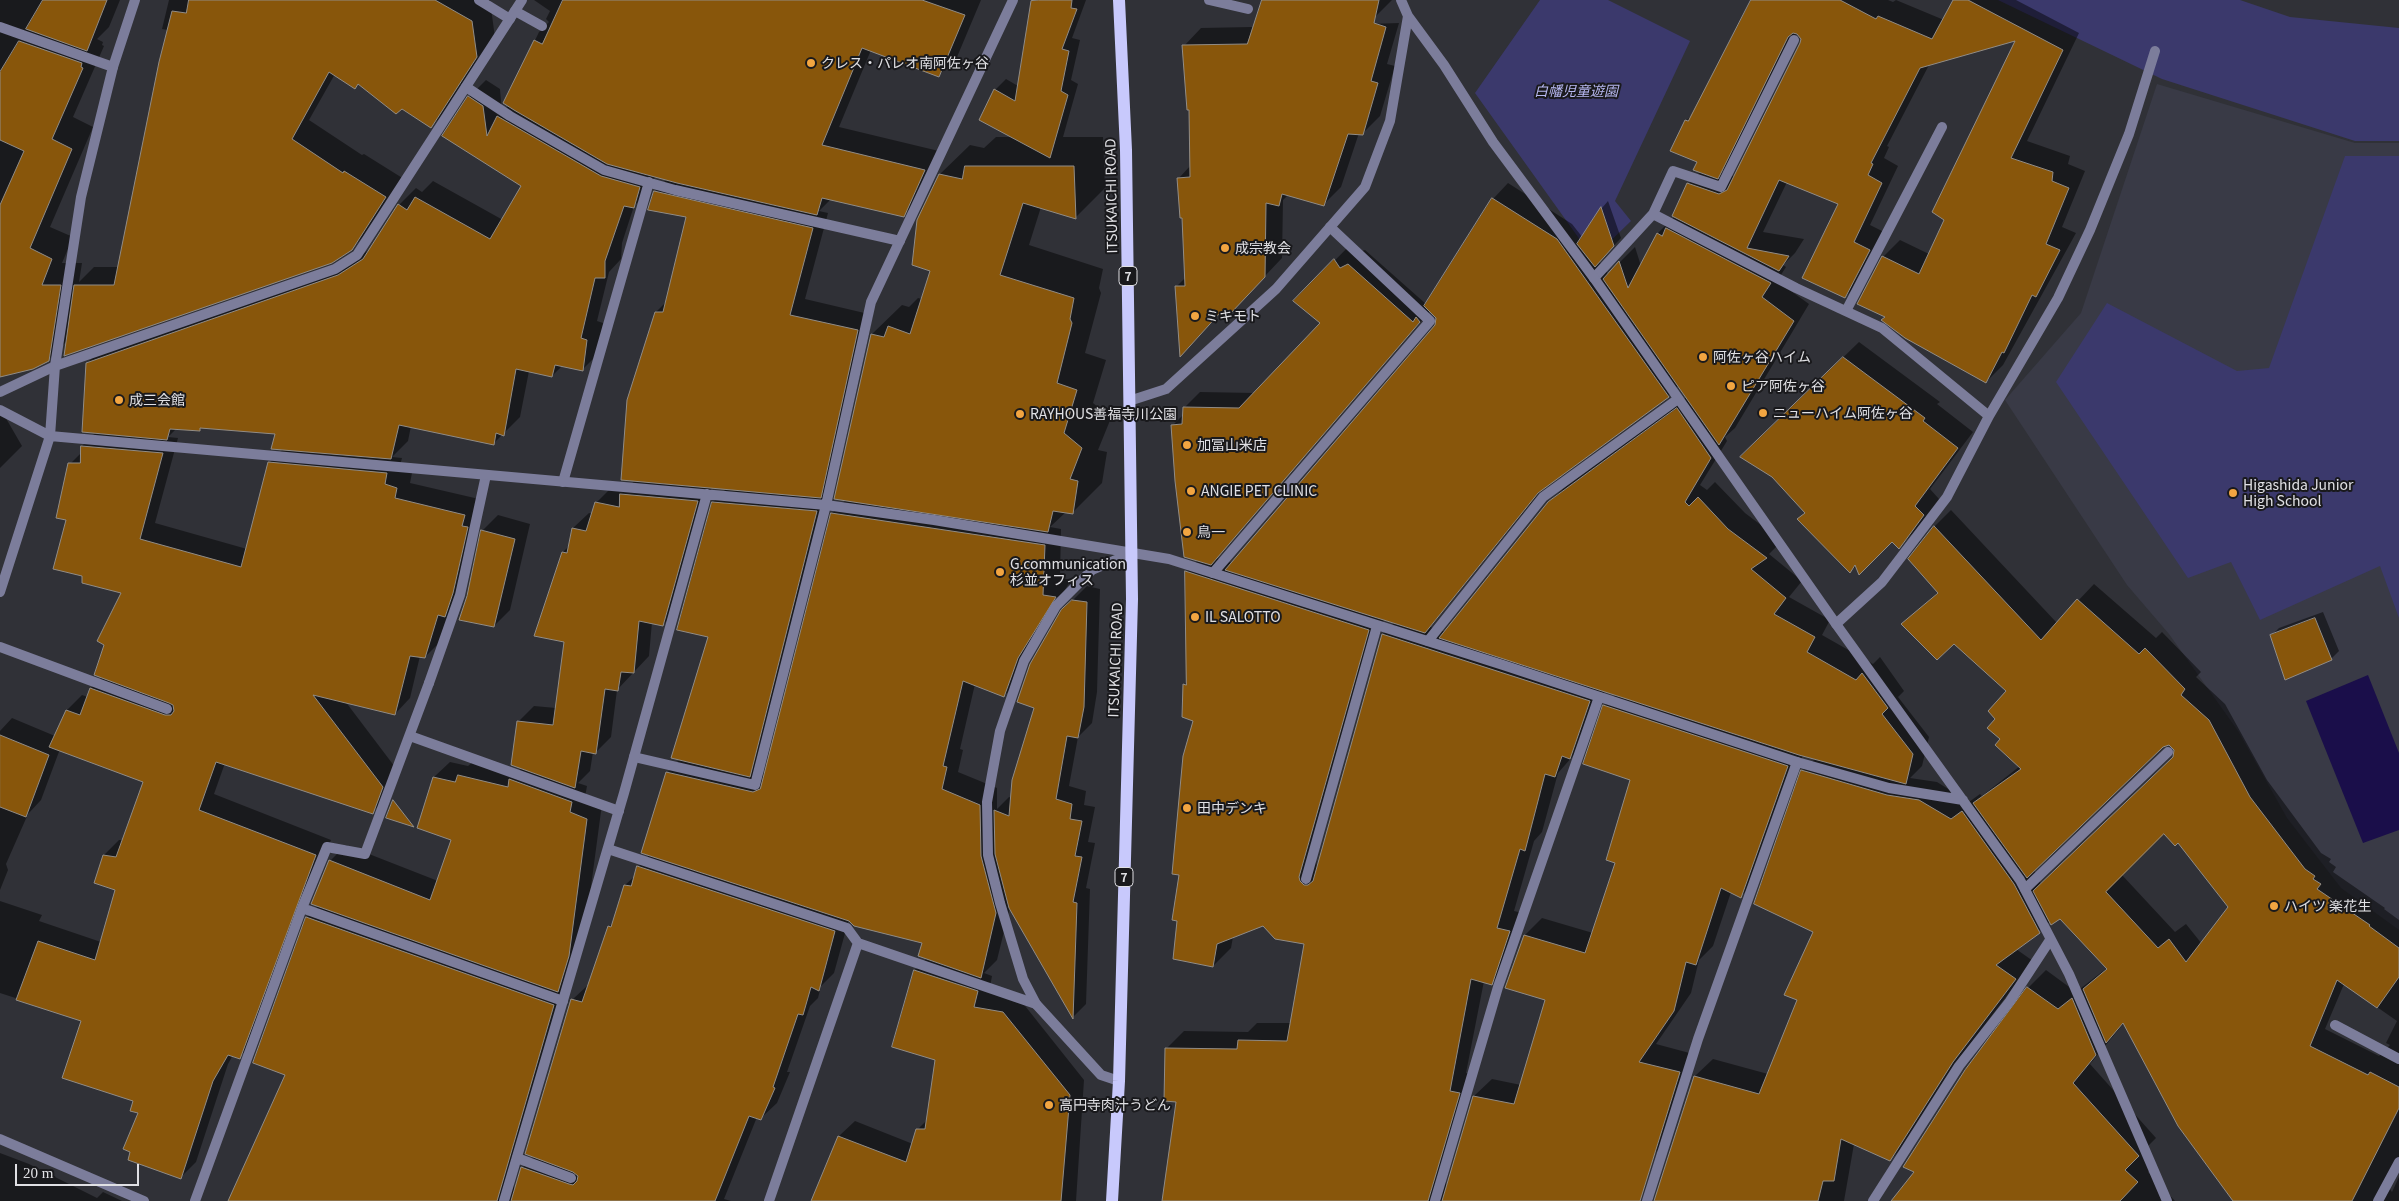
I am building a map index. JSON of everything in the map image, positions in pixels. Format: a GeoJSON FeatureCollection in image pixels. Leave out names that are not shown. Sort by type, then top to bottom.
{"type":"FeatureCollection","features":[{"type":"Feature","properties":{"kind":"main road","name":"ITSUKAICHI ROAD"},"geometry":{"type":"LineString","coordinates":[[1112,1201],[1119,1081],[1132,552],[1126,150],[1120,0]]}},
{"type":"Feature","properties":{"kind":"street"},"geometry":{"type":"LineString","coordinates":[[0,592],[50,436],[55,366],[81,197],[113,67],[135,0]]}},
{"type":"Feature","properties":{"kind":"street"},"geometry":{"type":"LineString","coordinates":[[479,0],[542,26]]}},
{"type":"Feature","properties":{"kind":"street"},"geometry":{"type":"LineString","coordinates":[[0,392],[55,366],[335,269],[357,255],[522,0]]}},
{"type":"Feature","properties":{"kind":"street"},"geometry":{"type":"LineString","coordinates":[[634,757],[755,785],[826,505],[871,302],[1013,0]]}},
{"type":"Feature","properties":{"kind":"street"},"geometry":{"type":"LineString","coordinates":[[1209,0],[1248,9]]}},
{"type":"Feature","properties":{"kind":"street"},"geometry":{"type":"LineString","coordinates":[[1401,0],[1408,16],[1444,65],[1493,142],[1594,278],[1836,624],[2025,889],[2069,974],[2166,1201]]}},
{"type":"Feature","properties":{"kind":"street"},"geometry":{"type":"LineString","coordinates":[[1129,401],[1166,389],[1276,289],[1365,187],[1390,121],[1408,16]]}},
{"type":"Feature","properties":{"kind":"street"},"geometry":{"type":"LineString","coordinates":[[0,27],[113,67]]}},
{"type":"Feature","properties":{"kind":"street"},"geometry":{"type":"LineString","coordinates":[[1594,278],[1653,214],[1673,171],[1721,187],[1794,40]]}},
{"type":"Feature","properties":{"kind":"street"},"geometry":{"type":"LineString","coordinates":[[1836,624],[1882,582],[1947,497],[1989,416],[2058,298],[2090,230],[2129,134],[2155,51]]}},
{"type":"Feature","properties":{"kind":"street"},"geometry":{"type":"LineString","coordinates":[[466,87],[510,116],[604,170],[900,240]]}},
{"type":"Feature","properties":{"kind":"street"},"geometry":{"type":"LineString","coordinates":[[1846,311],[1942,127]]}},
{"type":"Feature","properties":{"kind":"street"},"geometry":{"type":"LineString","coordinates":[[563,482],[649,182]]}},
{"type":"Feature","properties":{"kind":"street"},"geometry":{"type":"LineString","coordinates":[[1653,214],[1796,288],[1882,328],[1989,416]]}},
{"type":"Feature","properties":{"kind":"street"},"geometry":{"type":"LineString","coordinates":[[1213,573],[1430,321],[1330,227]]}},
{"type":"Feature","properties":{"kind":"street"},"geometry":{"type":"LineString","coordinates":[[1428,642],[1543,497],[1678,399]]}},
{"type":"Feature","properties":{"kind":"street"},"geometry":{"type":"LineString","coordinates":[[0,410],[50,436],[826,505],[934,520],[1168,559],[1797,762],[1889,788],[1963,800]]}},
{"type":"Feature","properties":{"kind":"street"},"geometry":{"type":"LineString","coordinates":[[195,1201],[302,908],[327,847],[365,854],[410,736],[460,595],[486,475]]}},
{"type":"Feature","properties":{"kind":"street"},"geometry":{"type":"LineString","coordinates":[[504,1201],[619,811],[707,494]]}},
{"type":"Feature","properties":{"kind":"street"},"geometry":{"type":"LineString","coordinates":[[1119,1081],[1101,1074],[1036,1004],[1023,979],[988,855],[987,802],[1000,731],[1024,661],[1056,606],[1092,570],[1132,552]]}},
{"type":"Feature","properties":{"kind":"street"},"geometry":{"type":"LineString","coordinates":[[1306,879],[1377,626]]}},
{"type":"Feature","properties":{"kind":"street"},"geometry":{"type":"LineString","coordinates":[[0,647],[167,709]]}},
{"type":"Feature","properties":{"kind":"street"},"geometry":{"type":"LineString","coordinates":[[1435,1201],[1498,987],[1599,697]]}},
{"type":"Feature","properties":{"kind":"street"},"geometry":{"type":"LineString","coordinates":[[410,736],[619,811]]}},
{"type":"Feature","properties":{"kind":"street"},"geometry":{"type":"LineString","coordinates":[[2025,889],[2168,752]]}},
{"type":"Feature","properties":{"kind":"street"},"geometry":{"type":"LineString","coordinates":[[1647,1201],[1698,1040],[1797,762]]}},
{"type":"Feature","properties":{"kind":"street"},"geometry":{"type":"LineString","coordinates":[[608,849],[847,928],[858,943],[1036,1004]]}},
{"type":"Feature","properties":{"kind":"street"},"geometry":{"type":"LineString","coordinates":[[302,908],[563,1001]]}},
{"type":"Feature","properties":{"kind":"street"},"geometry":{"type":"LineString","coordinates":[[1873,1201],[1959,1066],[2010,1001],[2050,940]]}},
{"type":"Feature","properties":{"kind":"street"},"geometry":{"type":"LineString","coordinates":[[769,1201],[858,943]]}},
{"type":"Feature","properties":{"kind":"street"},"geometry":{"type":"LineString","coordinates":[[2335,1025],[2399,1059]]}},
{"type":"Feature","properties":{"kind":"street"},"geometry":{"type":"LineString","coordinates":[[0,1139],[144,1201]]}},
{"type":"Feature","properties":{"kind":"street"},"geometry":{"type":"LineString","coordinates":[[517,1158],[571,1178]]}},
{"type":"Feature","properties":{"kind":"street"},"geometry":{"type":"LineString","coordinates":[[2378,1201],[2399,1162]]}},
{"type":"Feature","properties":{"kind":"shaded area","name":"Higashida Junior High School"},"geometry":{"type":"Polygon","coordinates":[[[2157,84],[2355,143],[2399,143],[2399,930],[2341,888],[2287,818],[2238,731],[2169,634],[2127,585],[2005,400],[2081,313],[2157,84]]]}},
{"type":"Feature","properties":{"kind":"shaded area"},"geometry":{"type":"Polygon","coordinates":[[[2368,675],[2399,753],[2399,830],[2363,843],[2306,701],[2368,675]]]}},
{"type":"Feature","properties":{"kind":"green space","name":"白幡児童遊園"},"geometry":{"type":"Polygon","coordinates":[[[1540,0],[1608,0],[1690,41],[1615,201],[1631,221],[1593,258],[1475,93],[1540,0]]]}},
{"type":"Feature","properties":{"kind":"green space"},"geometry":{"type":"Polygon","coordinates":[[[1998,0],[2240,0],[2290,17],[2399,28],[2399,141],[2355,141],[2162,79],[1998,0]]]}},
{"type":"Feature","properties":{"kind":"green space"},"geometry":{"type":"Polygon","coordinates":[[[2345,156],[2399,156],[2399,618],[2380,566],[2260,620],[2231,562],[2188,578],[2056,382],[2107,303],[2237,371],[2269,368],[2345,156]]]}},
{"type":"Feature","properties":{"kind":"building"},"geometry":{"type":"Polygon","coordinates":[[[43,0],[107,0],[87,51],[26,29],[43,0]]]}},
{"type":"Feature","properties":{"kind":"building"},"geometry":{"type":"Polygon","coordinates":[[[189,0],[435,0],[472,21],[477,57],[431,128],[402,109],[396,114],[358,84],[355,89],[329,72],[292,139],[343,173],[344,171],[386,197],[352,250],[332,263],[64,356],[74,285],[114,285],[159,62],[172,11],[186,13],[189,0]]]}},
{"type":"Feature","properties":{"kind":"building"},"geometry":{"type":"Polygon","coordinates":[[[563,0],[922,0],[965,15],[939,77],[862,48],[822,145],[925,170],[904,217],[822,198],[817,215],[677,183],[607,164],[503,103],[534,40],[542,44],[563,0]]]}},
{"type":"Feature","properties":{"kind":"building"},"geometry":{"type":"Polygon","coordinates":[[[1072,0],[1071,8],[1077,9],[1062,49],[1069,51],[1061,91],[1068,95],[1050,158],[979,120],[994,89],[1015,101],[1031,1],[1072,0]]]}},
{"type":"Feature","properties":{"kind":"building"},"geometry":{"type":"Polygon","coordinates":[[[1262,0],[1379,0],[1374,23],[1386,27],[1371,81],[1378,83],[1363,135],[1348,134],[1324,206],[1282,194],[1279,206],[1266,203],[1265,277],[1230,314],[1219,314],[1180,357],[1175,286],[1185,286],[1182,218],[1180,218],[1177,178],[1190,177],[1189,110],[1187,110],[1182,45],[1247,44],[1262,0]]]}},
{"type":"Feature","properties":{"kind":"building"},"geometry":{"type":"Polygon","coordinates":[[[1751,0],[1840,0],[1876,19],[1878,16],[1932,39],[1953,0],[1968,0],[2063,50],[2011,158],[2053,172],[2052,181],[2069,188],[2046,244],[2060,250],[2036,297],[2032,295],[2004,353],[2002,352],[1986,383],[1905,338],[1881,320],[1885,317],[1857,304],[1882,256],[1919,274],[1944,220],[1932,212],[2015,41],[1920,68],[1871,163],[1873,164],[1868,175],[1882,183],[1854,242],[1870,250],[1845,298],[1802,278],[1838,204],[1779,180],[1747,248],[1789,256],[1779,271],[1672,216],[1687,183],[1719,194],[1727,190],[1800,43],[1801,39],[1797,34],[1793,33],[1788,37],[1718,179],[1693,170],[1697,162],[1670,151],[1685,120],[1688,121],[1751,0]]]}},
{"type":"Feature","properties":{"kind":"building"},"geometry":{"type":"Polygon","coordinates":[[[19,41],[82,63],[81,67],[83,68],[52,139],[72,149],[30,248],[52,259],[42,285],[61,285],[49,361],[33,369],[0,377],[0,205],[24,151],[0,140],[0,72],[19,41]]]}},
{"type":"Feature","properties":{"kind":"building"},"geometry":{"type":"Polygon","coordinates":[[[468,96],[483,106],[487,136],[497,116],[601,176],[640,187],[634,208],[624,206],[605,261],[605,278],[595,278],[581,338],[587,340],[583,371],[555,365],[552,377],[516,369],[504,436],[496,433],[494,445],[399,425],[391,459],[271,449],[275,434],[200,428],[200,431],[170,429],[167,440],[82,432],[86,363],[338,275],[363,259],[398,204],[407,210],[415,197],[490,239],[521,186],[442,136],[468,96]]]}},
{"type":"Feature","properties":{"kind":"building"},"geometry":{"type":"Polygon","coordinates":[[[965,166],[1074,166],[1076,219],[1023,203],[1000,275],[1074,298],[1070,319],[1072,323],[1057,383],[1077,390],[1064,433],[1082,448],[1070,479],[1078,481],[1073,514],[1053,511],[1048,532],[834,499],[871,334],[884,337],[888,326],[910,334],[930,271],[912,265],[917,220],[939,174],[962,179],[965,166]]]}},
{"type":"Feature","properties":{"kind":"building"},"geometry":{"type":"Polygon","coordinates":[[[654,191],[813,228],[790,315],[858,330],[821,498],[621,480],[627,400],[655,312],[663,312],[686,217],[648,210],[654,191]]]}},
{"type":"Feature","properties":{"kind":"building"},"geometry":{"type":"Polygon","coordinates":[[[1492,198],[1557,239],[1669,397],[1538,493],[1425,633],[1225,570],[1435,325],[1436,318],[1424,306],[1492,198]]]}},
{"type":"Feature","properties":{"kind":"building"},"geometry":{"type":"Polygon","coordinates":[[[1601,207],[1614,246],[1595,267],[1577,244],[1601,207]]]}},
{"type":"Feature","properties":{"kind":"building"},"geometry":{"type":"Polygon","coordinates":[[[1666,228],[1771,283],[1762,297],[1794,321],[1719,445],[1603,279],[1619,261],[1628,288],[1657,233],[1662,236],[1666,228]]]}},
{"type":"Feature","properties":{"kind":"building"},"geometry":{"type":"Polygon","coordinates":[[[1334,259],[1340,268],[1348,264],[1413,322],[1416,317],[1420,322],[1211,565],[1184,557],[1175,481],[1171,425],[1182,424],[1183,407],[1239,408],[1320,323],[1293,301],[1334,259]]]}},
{"type":"Feature","properties":{"kind":"building"},"geometry":{"type":"Polygon","coordinates":[[[1843,357],[1925,418],[1923,421],[1958,448],[1915,506],[1924,515],[1899,549],[1892,542],[1859,575],[1855,565],[1850,573],[1797,519],[1805,513],[1772,477],[1740,457],[1843,357]]]}},
{"type":"Feature","properties":{"kind":"building"},"geometry":{"type":"Polygon","coordinates":[[[1677,408],[1711,458],[1685,502],[1689,506],[1698,497],[1728,529],[1767,558],[1751,569],[1786,598],[1774,614],[1815,637],[1807,652],[1856,680],[1862,673],[1888,708],[1882,714],[1913,754],[1906,784],[1799,755],[1439,638],[1548,502],[1677,408]]]}},
{"type":"Feature","properties":{"kind":"building"},"geometry":{"type":"Polygon","coordinates":[[[81,446],[163,453],[140,539],[241,567],[268,462],[387,473],[385,484],[397,488],[395,498],[465,515],[462,526],[468,527],[453,593],[445,617],[438,615],[425,658],[410,656],[395,715],[313,695],[383,787],[373,814],[216,762],[199,810],[316,855],[240,1059],[228,1055],[213,1081],[181,1179],[128,1160],[130,1152],[123,1149],[138,1113],[130,1111],[133,1101],[62,1078],[81,1021],[16,1000],[38,941],[95,960],[115,890],[94,883],[103,855],[116,857],[143,782],[49,747],[66,710],[80,715],[90,688],[165,715],[171,715],[174,711],[173,705],[169,703],[94,675],[104,645],[97,641],[121,593],[82,583],[82,576],[53,569],[66,520],[56,518],[68,463],[80,463],[81,446]]]}},
{"type":"Feature","properties":{"kind":"building"},"geometry":{"type":"Polygon","coordinates":[[[620,494],[698,501],[663,626],[639,621],[634,673],[621,672],[618,691],[605,689],[596,754],[581,751],[575,788],[511,765],[517,721],[553,725],[564,642],[534,636],[562,552],[567,553],[572,528],[586,531],[595,502],[619,507],[620,494]]]}},
{"type":"Feature","properties":{"kind":"building"},"geometry":{"type":"Polygon","coordinates":[[[712,502],[817,511],[750,777],[671,758],[708,637],[677,630],[712,502]]]}},
{"type":"Feature","properties":{"kind":"building"},"geometry":{"type":"Polygon","coordinates":[[[831,513],[1045,545],[1043,595],[1056,597],[1018,658],[1004,697],[963,681],[943,766],[947,767],[942,789],[980,805],[981,856],[996,913],[981,978],[918,956],[922,943],[854,926],[849,921],[641,853],[666,772],[753,792],[760,789],[831,513]]]}},
{"type":"Feature","properties":{"kind":"building"},"geometry":{"type":"Polygon","coordinates":[[[1934,526],[2041,640],[2077,599],[2139,654],[2145,648],[2185,689],[2181,695],[2209,720],[2250,797],[2305,869],[2315,876],[2313,879],[2321,884],[2317,889],[2370,925],[2399,948],[2399,977],[2377,1008],[2337,980],[2310,1046],[2368,1075],[2370,1072],[2399,1087],[2399,1108],[2352,1201],[2233,1201],[2178,1126],[2123,1023],[2106,1043],[2083,989],[2107,969],[2060,919],[2051,925],[2033,891],[2173,757],[2174,750],[2169,745],[2163,747],[2027,878],[1973,803],[2021,769],[1995,745],[2000,739],[1987,728],[1995,719],[1988,711],[2006,691],[1954,644],[1937,660],[1901,624],[1938,593],[1908,559],[1934,526]],[[2164,834],[2106,892],[2158,948],[2169,939],[2186,962],[2228,907],[2178,843],[2175,846],[2164,834]]]}},
{"type":"Feature","properties":{"kind":"building"},"geometry":{"type":"Polygon","coordinates":[[[481,530],[515,539],[494,627],[459,620],[467,596],[481,530]]]}},
{"type":"Feature","properties":{"kind":"building"},"geometry":{"type":"Polygon","coordinates":[[[1185,571],[1369,630],[1299,877],[1304,885],[1308,885],[1313,881],[1382,634],[1590,701],[1570,759],[1562,756],[1555,777],[1545,774],[1525,851],[1520,849],[1497,928],[1510,931],[1492,985],[1471,979],[1450,1091],[1460,1093],[1428,1201],[1162,1201],[1176,1102],[1164,1101],[1165,1048],[1237,1049],[1238,1040],[1287,1041],[1304,944],[1275,939],[1263,926],[1217,944],[1213,967],[1173,959],[1177,921],[1172,920],[1179,875],[1172,874],[1183,756],[1193,721],[1182,717],[1183,684],[1186,685],[1185,571]]]}},
{"type":"Feature","properties":{"kind":"building"},"geometry":{"type":"Polygon","coordinates":[[[1072,600],[1087,602],[1084,707],[1078,738],[1067,736],[1056,799],[1072,804],[1070,819],[1082,821],[1075,856],[1082,857],[1073,902],[1077,903],[1073,1019],[1009,908],[995,854],[994,810],[1009,816],[1012,780],[1034,708],[1017,702],[1030,664],[1061,610],[1072,600]]]}},
{"type":"Feature","properties":{"kind":"building"},"geometry":{"type":"Polygon","coordinates":[[[2315,618],[2332,660],[2285,680],[2270,635],[2315,618]]]}},
{"type":"Feature","properties":{"kind":"building"},"geometry":{"type":"Polygon","coordinates":[[[1603,705],[1788,766],[1741,898],[1721,888],[1696,965],[1686,962],[1674,1011],[1639,1062],[1680,1072],[1640,1201],[1442,1201],[1473,1096],[1514,1104],[1545,1000],[1505,988],[1524,935],[1585,953],[1615,863],[1606,860],[1630,780],[1583,764],[1603,705]]]}},
{"type":"Feature","properties":{"kind":"building"},"geometry":{"type":"Polygon","coordinates":[[[0,735],[49,755],[26,817],[0,807],[0,735]]]}},
{"type":"Feature","properties":{"kind":"building"},"geometry":{"type":"Polygon","coordinates":[[[1801,770],[1887,795],[1919,800],[1951,819],[1962,811],[2014,884],[2040,933],[1996,965],[2016,979],[1953,1062],[1890,1161],[1841,1139],[1834,1181],[1823,1181],[1818,1201],[1654,1201],[1694,1076],[1759,1094],[1797,1000],[1784,995],[1813,932],[1754,904],[1801,770]]]}},
{"type":"Feature","properties":{"kind":"building"},"geometry":{"type":"Polygon","coordinates":[[[458,775],[508,787],[509,779],[572,802],[570,812],[587,819],[569,956],[558,992],[311,904],[329,860],[430,900],[451,840],[417,828],[433,777],[455,782],[458,775]]]}},
{"type":"Feature","properties":{"kind":"building"},"geometry":{"type":"Polygon","coordinates":[[[393,800],[414,827],[386,818],[393,800]]]}},
{"type":"Feature","properties":{"kind":"building"},"geometry":{"type":"Polygon","coordinates":[[[637,866],[835,931],[819,991],[811,987],[803,1015],[798,1014],[773,1087],[775,1088],[761,1120],[749,1116],[715,1201],[511,1201],[521,1167],[573,1185],[577,1181],[578,1176],[573,1172],[525,1154],[571,999],[582,1002],[608,926],[611,927],[624,885],[631,886],[637,866]]]}},
{"type":"Feature","properties":{"kind":"building"},"geometry":{"type":"Polygon","coordinates":[[[306,917],[554,1005],[497,1201],[228,1201],[285,1075],[253,1063],[306,917]]]}},
{"type":"Feature","properties":{"kind":"building"},"geometry":{"type":"Polygon","coordinates":[[[914,970],[978,991],[974,1007],[1003,1012],[1070,1095],[1061,1201],[811,1201],[838,1136],[906,1162],[916,1129],[925,1129],[935,1060],[892,1047],[914,970]]]}},
{"type":"Feature","properties":{"kind":"building"},"geometry":{"type":"Polygon","coordinates":[[[2027,987],[2058,1009],[2072,998],[2096,1055],[2073,1083],[2139,1156],[2125,1170],[2138,1182],[2120,1201],[1891,1201],[1914,1172],[1903,1167],[1965,1070],[2027,987]]]}},
{"type":"Feature","properties":{"kind":"place","name":"クレス・パレオ南阿佐ヶ谷"},"geometry":{"type":"Point","coordinates":[811,63]}},
{"type":"Feature","properties":{"kind":"place","name":"成宗教会"},"geometry":{"type":"Point","coordinates":[1225,248]}},
{"type":"Feature","properties":{"kind":"place","name":"ミキモト"},"geometry":{"type":"Point","coordinates":[1195,316]}},
{"type":"Feature","properties":{"kind":"place","name":"阿佐ヶ谷ハイム"},"geometry":{"type":"Point","coordinates":[1703,357]}},
{"type":"Feature","properties":{"kind":"place","name":"ピア阿佐ヶ谷"},"geometry":{"type":"Point","coordinates":[1731,386]}},
{"type":"Feature","properties":{"kind":"place","name":"成三会館"},"geometry":{"type":"Point","coordinates":[119,400]}},
{"type":"Feature","properties":{"kind":"place","name":"ニューハイム阿佐ヶ谷"},"geometry":{"type":"Point","coordinates":[1763,413]}},
{"type":"Feature","properties":{"kind":"place","name":"RAYHOUS善福寺川公園"},"geometry":{"type":"Point","coordinates":[1020,414]}},
{"type":"Feature","properties":{"kind":"place","name":"加冨山米店"},"geometry":{"type":"Point","coordinates":[1187,445]}},
{"type":"Feature","properties":{"kind":"place","name":"ANGIE PET CLINIC"},"geometry":{"type":"Point","coordinates":[1191,491]}},
{"type":"Feature","properties":{"kind":"place","name":"Higashida Junior High School"},"geometry":{"type":"Point","coordinates":[2233,493]}},
{"type":"Feature","properties":{"kind":"place","name":"鳥一"},"geometry":{"type":"Point","coordinates":[1187,532]}},
{"type":"Feature","properties":{"kind":"place","name":"G.communication 杉並オフィス"},"geometry":{"type":"Point","coordinates":[1000,572]}},
{"type":"Feature","properties":{"kind":"place","name":"IL SALOTTO"},"geometry":{"type":"Point","coordinates":[1195,617]}},
{"type":"Feature","properties":{"kind":"place","name":"田中デンキ"},"geometry":{"type":"Point","coordinates":[1187,808]}},
{"type":"Feature","properties":{"kind":"place","name":"ハイツ 楽花生"},"geometry":{"type":"Point","coordinates":[2274,906]}},
{"type":"Feature","properties":{"kind":"place","name":"高円寺肉汁うどん"},"geometry":{"type":"Point","coordinates":[1049,1105]}}]}
